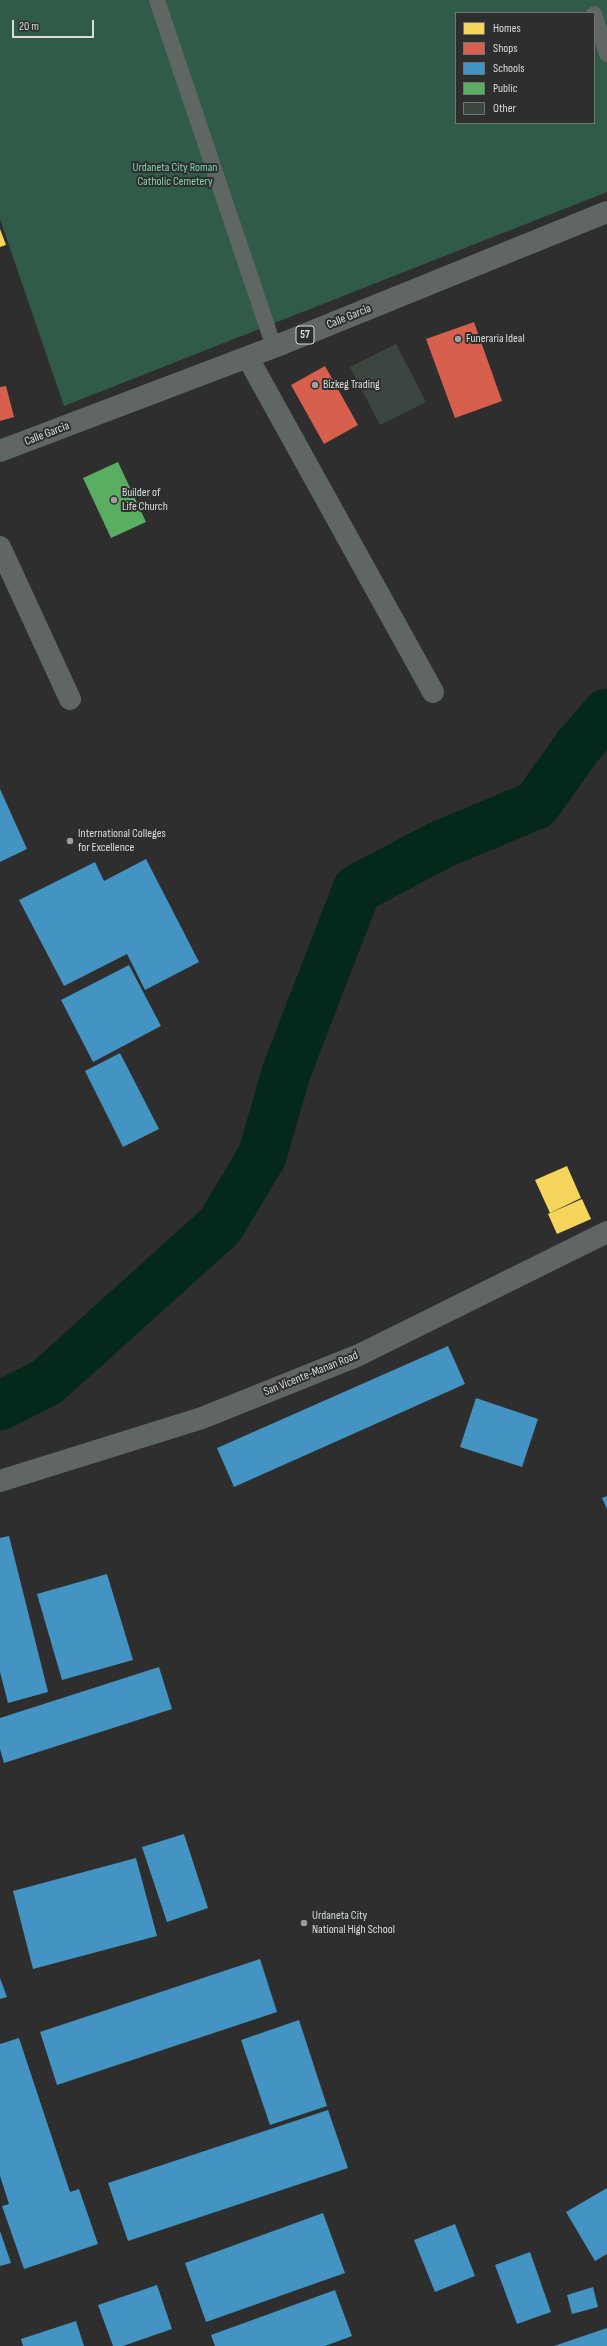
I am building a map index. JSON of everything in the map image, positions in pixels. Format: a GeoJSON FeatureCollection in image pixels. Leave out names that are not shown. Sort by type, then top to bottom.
{"type":"FeatureCollection","features":[{"type":"Feature","properties":{"kind":"street","name":"Calle Garcia"},"geometry":{"type":"LineString","coordinates":[[0,451],[274,348],[607,212]]}},
{"type":"Feature","properties":{"kind":"street"},"geometry":{"type":"LineString","coordinates":[[248,358],[433,692]]}},
{"type":"Feature","properties":{"kind":"street"},"geometry":{"type":"LineString","coordinates":[[0,547],[70,699]]}},
{"type":"Feature","properties":{"kind":"street","name":"San Vicente-Manan Road"},"geometry":{"type":"LineString","coordinates":[[0,1481],[202,1418],[359,1355],[607,1232]]}},
{"type":"Feature","properties":{"kind":"lane"},"geometry":{"type":"LineString","coordinates":[[157,0],[274,348]]}},
{"type":"Feature","properties":{"kind":"lane"},"geometry":{"type":"LineString","coordinates":[[590,0],[594,12]]}},
{"type":"Feature","properties":{"kind":"lane"},"geometry":{"type":"LineString","coordinates":[[595,16],[607,54]]}},
{"type":"Feature","properties":{"kind":"green space","name":"Urdaneta City Roman Catholic Cemetery"},"geometry":{"type":"Polygon","coordinates":[[[0,0],[607,0],[607,192],[64,406],[0,219],[0,0]]]}},
{"type":"Feature","properties":{"kind":"building: Homes"},"geometry":{"type":"Polygon","coordinates":[[[0,229],[6,245],[0,247],[0,229]]]}},
{"type":"Feature","properties":{"kind":"building: Homes"},"geometry":{"type":"Polygon","coordinates":[[[567,1166],[581,1198],[550,1213],[535,1180],[567,1166]]]}},
{"type":"Feature","properties":{"kind":"building: Homes"},"geometry":{"type":"Polygon","coordinates":[[[582,1199],[591,1219],[557,1234],[548,1214],[582,1199]]]}},
{"type":"Feature","properties":{"kind":"building: Shops"},"geometry":{"type":"Polygon","coordinates":[[[474,322],[502,401],[455,418],[426,339],[474,322]]]}},
{"type":"Feature","properties":{"kind":"building: Shops"},"geometry":{"type":"Polygon","coordinates":[[[325,366],[358,425],[324,444],[291,385],[325,366]]]}},
{"type":"Feature","properties":{"kind":"building: Shops"},"geometry":{"type":"Polygon","coordinates":[[[6,386],[14,417],[0,421],[0,387],[6,386]]]}},
{"type":"Feature","properties":{"kind":"building: Schools"},"geometry":{"type":"Polygon","coordinates":[[[0,789],[27,849],[0,862],[0,789]]]}},
{"type":"Feature","properties":{"kind":"building: Schools"},"geometry":{"type":"Polygon","coordinates":[[[146,859],[199,962],[145,990],[127,954],[64,986],[19,900],[95,862],[104,881],[146,859]]]}},
{"type":"Feature","properties":{"kind":"building: Schools"},"geometry":{"type":"Polygon","coordinates":[[[129,965],[161,1026],[93,1062],[61,1000],[129,965]]]}},
{"type":"Feature","properties":{"kind":"building: Schools"},"geometry":{"type":"Polygon","coordinates":[[[120,1053],[159,1129],[123,1147],[85,1071],[120,1053]]]}},
{"type":"Feature","properties":{"kind":"building: Schools"},"geometry":{"type":"Polygon","coordinates":[[[448,1346],[465,1384],[234,1487],[217,1448],[448,1346]]]}},
{"type":"Feature","properties":{"kind":"building: Schools"},"geometry":{"type":"Polygon","coordinates":[[[476,1398],[538,1419],[522,1467],[460,1447],[476,1398]]]}},
{"type":"Feature","properties":{"kind":"building: Schools"},"geometry":{"type":"Polygon","coordinates":[[[607,1496],[607,1509],[602,1498],[607,1496]]]}},
{"type":"Feature","properties":{"kind":"building: Schools"},"geometry":{"type":"Polygon","coordinates":[[[9,1536],[48,1692],[8,1703],[0,1672],[0,1538],[9,1536]]]}},
{"type":"Feature","properties":{"kind":"building: Schools"},"geometry":{"type":"Polygon","coordinates":[[[107,1574],[133,1660],[62,1680],[37,1594],[107,1574]]]}},
{"type":"Feature","properties":{"kind":"building: Schools"},"geometry":{"type":"Polygon","coordinates":[[[159,1667],[172,1709],[4,1763],[0,1749],[0,1718],[159,1667]]]}},
{"type":"Feature","properties":{"kind":"building: Schools"},"geometry":{"type":"Polygon","coordinates":[[[184,1834],[208,1908],[167,1922],[142,1847],[184,1834]]]}},
{"type":"Feature","properties":{"kind":"building: Schools"},"geometry":{"type":"Polygon","coordinates":[[[136,1858],[157,1936],[33,1969],[13,1891],[136,1858]]]}},
{"type":"Feature","properties":{"kind":"building: Schools"},"geometry":{"type":"Polygon","coordinates":[[[260,1959],[277,2012],[57,2085],[40,2032],[260,1959]]]}},
{"type":"Feature","properties":{"kind":"building: Schools"},"geometry":{"type":"Polygon","coordinates":[[[0,1978],[7,1997],[0,1999],[0,1978]]]}},
{"type":"Feature","properties":{"kind":"building: Schools"},"geometry":{"type":"Polygon","coordinates":[[[299,2020],[327,2106],[270,2125],[241,2040],[299,2020]]]}},
{"type":"Feature","properties":{"kind":"building: Schools"},"geometry":{"type":"Polygon","coordinates":[[[19,2038],[70,2192],[79,2189],[98,2244],[24,2269],[2,2206],[9,2204],[0,2176],[0,2044],[19,2038]]]}},
{"type":"Feature","properties":{"kind":"building: Schools"},"geometry":{"type":"Polygon","coordinates":[[[328,2110],[348,2168],[128,2241],[108,2183],[328,2110]]]}},
{"type":"Feature","properties":{"kind":"building: Schools"},"geometry":{"type":"Polygon","coordinates":[[[607,2188],[607,2254],[595,2261],[566,2212],[607,2188]]]}},
{"type":"Feature","properties":{"kind":"building: Schools"},"geometry":{"type":"Polygon","coordinates":[[[323,2213],[345,2273],[206,2322],[185,2263],[323,2213]]]}},
{"type":"Feature","properties":{"kind":"building: Schools"},"geometry":{"type":"Polygon","coordinates":[[[455,2224],[475,2276],[435,2292],[414,2240],[455,2224]]]}},
{"type":"Feature","properties":{"kind":"building: Schools"},"geometry":{"type":"Polygon","coordinates":[[[0,2231],[11,2263],[0,2266],[0,2231]]]}},
{"type":"Feature","properties":{"kind":"building: Schools"},"geometry":{"type":"Polygon","coordinates":[[[530,2252],[551,2312],[517,2324],[495,2265],[530,2252]]]}},
{"type":"Feature","properties":{"kind":"building: Schools"},"geometry":{"type":"Polygon","coordinates":[[[157,2285],[172,2329],[123,2346],[113,2346],[98,2305],[157,2285]]]}},
{"type":"Feature","properties":{"kind":"building: Schools"},"geometry":{"type":"Polygon","coordinates":[[[593,2287],[598,2307],[572,2314],[567,2295],[593,2287]]]}},
{"type":"Feature","properties":{"kind":"building: Schools"},"geometry":{"type":"Polygon","coordinates":[[[335,2290],[352,2336],[325,2346],[215,2346],[211,2335],[335,2290]]]}},
{"type":"Feature","properties":{"kind":"building: Schools"},"geometry":{"type":"Polygon","coordinates":[[[76,2321],[84,2346],[23,2346],[21,2339],[76,2321]]]}},
{"type":"Feature","properties":{"kind":"building: Schools"},"geometry":{"type":"Polygon","coordinates":[[[607,2328],[607,2346],[554,2346],[607,2328]]]}},
{"type":"Feature","properties":{"kind":"building: Public","name":"Builder of Life Church"},"geometry":{"type":"Polygon","coordinates":[[[118,462],[146,522],[111,538],[83,478],[118,462]]]}},
{"type":"Feature","properties":{"kind":"building: Other"},"geometry":{"type":"Polygon","coordinates":[[[396,344],[426,402],[380,425],[350,367],[396,344]]]}},
{"type":"Feature","properties":{"kind":"waterway"},"geometry":{"type":"LineString","coordinates":[[0,1406],[47,1382],[220,1226],[262,1156],[287,1070],[357,889],[440,845],[536,805],[578,746],[607,713]]}},
{"type":"Feature","properties":{"kind":"place","name":"Funeraria Ideal"},"geometry":{"type":"Point","coordinates":[458,339]}},
{"type":"Feature","properties":{"kind":"place","name":"Bizkeg Trading"},"geometry":{"type":"Point","coordinates":[315,385]}},
{"type":"Feature","properties":{"kind":"place","name":"Builder of Life Church"},"geometry":{"type":"Point","coordinates":[114,500]}},
{"type":"Feature","properties":{"kind":"place","name":"International Colleges for Excellence"},"geometry":{"type":"Point","coordinates":[70,841]}},
{"type":"Feature","properties":{"kind":"place","name":"Urdaneta City National High School"},"geometry":{"type":"Point","coordinates":[304,1923]}}]}
